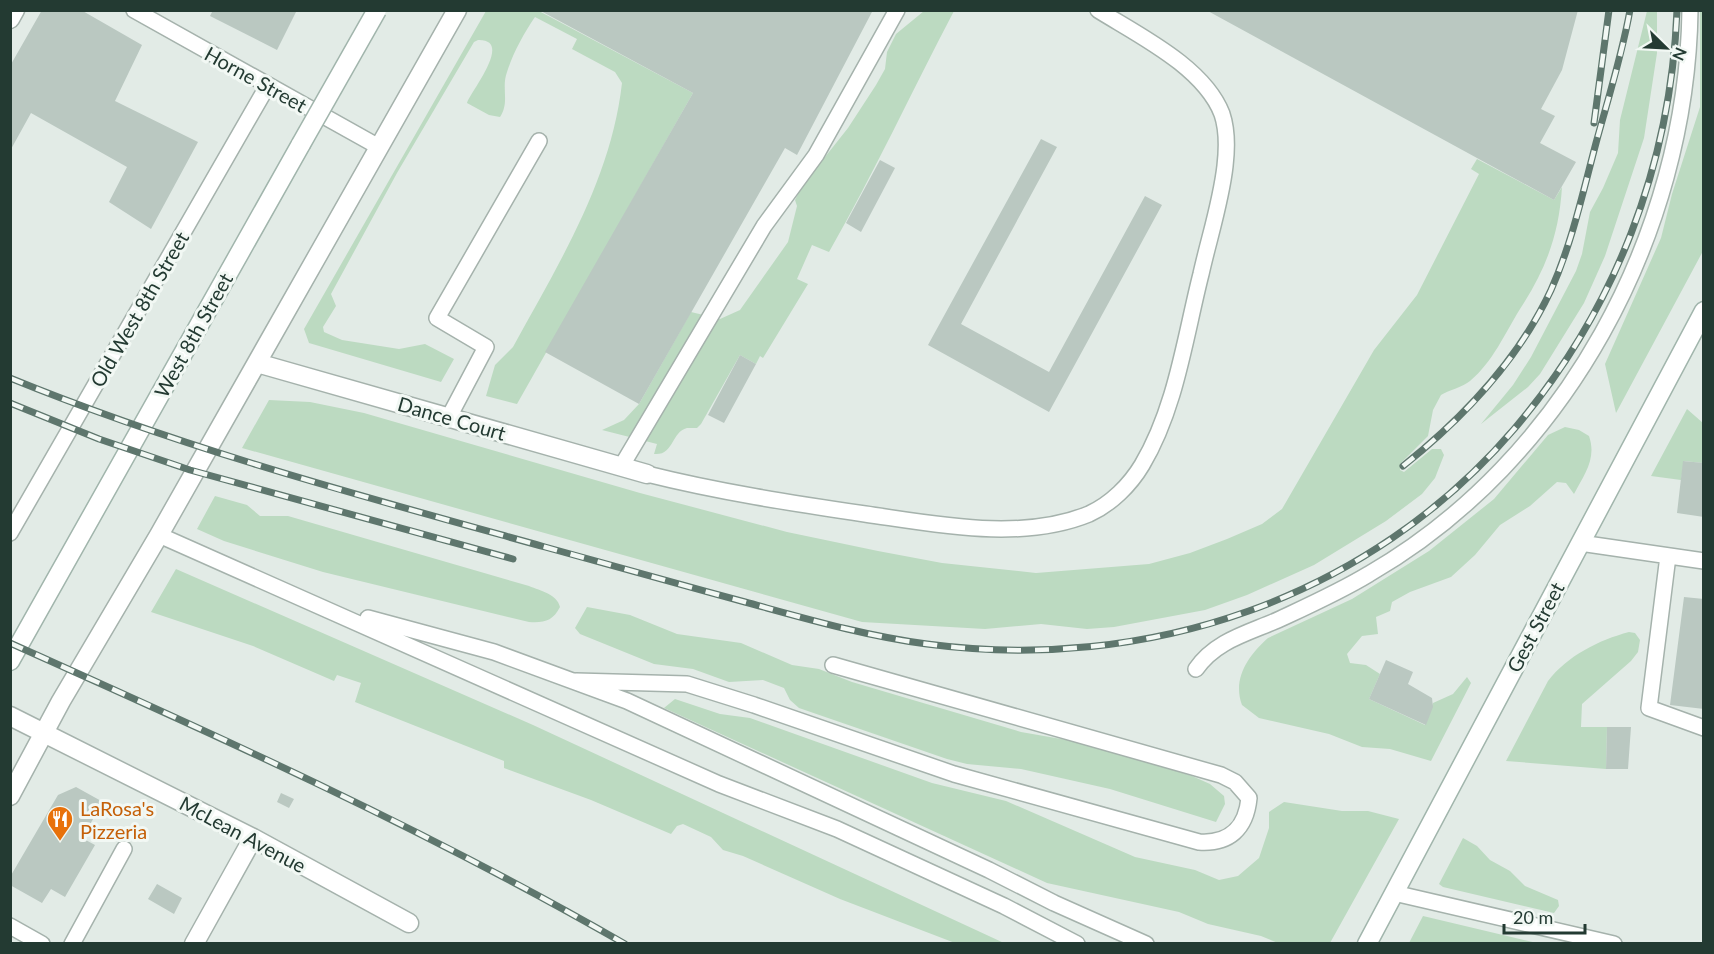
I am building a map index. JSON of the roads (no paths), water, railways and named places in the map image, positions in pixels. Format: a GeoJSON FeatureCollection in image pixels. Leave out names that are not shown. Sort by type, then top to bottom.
{"type":"FeatureCollection","features":[{"type":"Feature","properties":{"kind":"street"},"geometry":{"type":"LineString","coordinates":[[10,19],[15,10]]}},
{"type":"Feature","properties":{"kind":"street","name":"West 8th Street"},"geometry":{"type":"LineString","coordinates":[[10,661],[377,10]]}},
{"type":"Feature","properties":{"kind":"street"},"geometry":{"type":"LineString","coordinates":[[10,796],[457,10]]}},
{"type":"Feature","properties":{"kind":"street","name":"Gest Street"},"geometry":{"type":"LineString","coordinates":[[1367,944],[1704,311]]}},
{"type":"Feature","properties":{"kind":"street","name":"Dance Court"},"geometry":{"type":"LineString","coordinates":[[257,363],[647,474]]}},
{"type":"Feature","properties":{"kind":"street","name":"McLean Avenue"},"geometry":{"type":"LineString","coordinates":[[10,716],[254,838],[409,923]]}},
{"type":"Feature","properties":{"kind":"street"},"geometry":{"type":"LineString","coordinates":[[194,944],[254,838]]}},
{"type":"Feature","properties":{"kind":"lane","name":"Horne Street"},"geometry":{"type":"LineString","coordinates":[[134,10],[379,147]]}},
{"type":"Feature","properties":{"kind":"lane"},"geometry":{"type":"LineString","coordinates":[[621,466],[765,226],[816,155],[897,10]]}},
{"type":"Feature","properties":{"kind":"lane"},"geometry":{"type":"LineString","coordinates":[[647,474],[764,500],[914,521],[988,527],[1035,526],[1070,520],[1100,508],[1125,488],[1135,476],[1150,449],[1174,385],[1223,180],[1225,134],[1224,122],[1215,101],[1197,80],[1161,50],[1098,10]]}},
{"type":"Feature","properties":{"kind":"lane"},"geometry":{"type":"LineString","coordinates":[[1196,669],[1215,647],[1327,597],[1370,574],[1435,529],[1512,457],[1565,391],[1620,299],[1655,217],[1679,127],[1690,10]]}},
{"type":"Feature","properties":{"kind":"lane","name":"Old West 8th Street"},"geometry":{"type":"LineString","coordinates":[[10,533],[268,85]]}},
{"type":"Feature","properties":{"kind":"lane"},"geometry":{"type":"LineString","coordinates":[[449,417],[486,347],[437,318],[539,141]]}},
{"type":"Feature","properties":{"kind":"lane"},"geometry":{"type":"LineString","coordinates":[[159,535],[719,784],[837,829],[994,901],[1077,944]]}},
{"type":"Feature","properties":{"kind":"lane"},"geometry":{"type":"LineString","coordinates":[[1580,543],[1704,561]]}},
{"type":"Feature","properties":{"kind":"lane"},"geometry":{"type":"LineString","coordinates":[[1668,556],[1649,708],[1704,728]]}},
{"type":"Feature","properties":{"kind":"lane"},"geometry":{"type":"LineString","coordinates":[[308,600],[494,652],[576,681],[697,733],[1054,903],[1146,944]]}},
{"type":"Feature","properties":{"kind":"lane"},"geometry":{"type":"LineString","coordinates":[[576,681],[687,684],[954,774],[1199,842],[1213,843],[1228,838],[1241,824],[1249,806],[1249,798],[1244,791],[1221,775],[833,665]]}},
{"type":"Feature","properties":{"kind":"lane"},"geometry":{"type":"LineString","coordinates":[[72,944],[124,849]]}},
{"type":"Feature","properties":{"kind":"lane"},"geometry":{"type":"LineString","coordinates":[[1394,893],[1605,942]]}},
{"type":"Feature","properties":{"kind":"lane"},"geometry":{"type":"LineString","coordinates":[[10,926],[42,944]]}},
{"type":"Feature","properties":{"kind":"railway"},"geometry":{"type":"LineString","coordinates":[[1594,123],[1609,10]]}},
{"type":"Feature","properties":{"kind":"railway"},"geometry":{"type":"LineString","coordinates":[[1403,466],[1447,428],[1487,387],[1522,341],[1551,290],[1576,217],[1619,60],[1630,10]]}},
{"type":"Feature","properties":{"kind":"railway"},"geometry":{"type":"LineString","coordinates":[[10,378],[142,427],[275,470],[545,547],[858,631],[927,644],[1009,650],[1091,647],[1171,633],[1249,611],[1323,579],[1392,538],[1457,488],[1515,428],[1550,383],[1582,335],[1609,285],[1631,233],[1649,179],[1663,124],[1672,68],[1677,10]]}},
{"type":"Feature","properties":{"kind":"railway"},"geometry":{"type":"LineString","coordinates":[[10,403],[99,439],[190,470],[513,559]]}},
{"type":"Feature","properties":{"kind":"railway"},"geometry":{"type":"LineString","coordinates":[[10,643],[244,749],[398,823],[475,862],[625,944]]}},
{"type":"Feature","properties":{"kind":"place","name":"LaRosa's Pizzeria"},"geometry":{"type":"Point","coordinates":[60,842]}}]}
